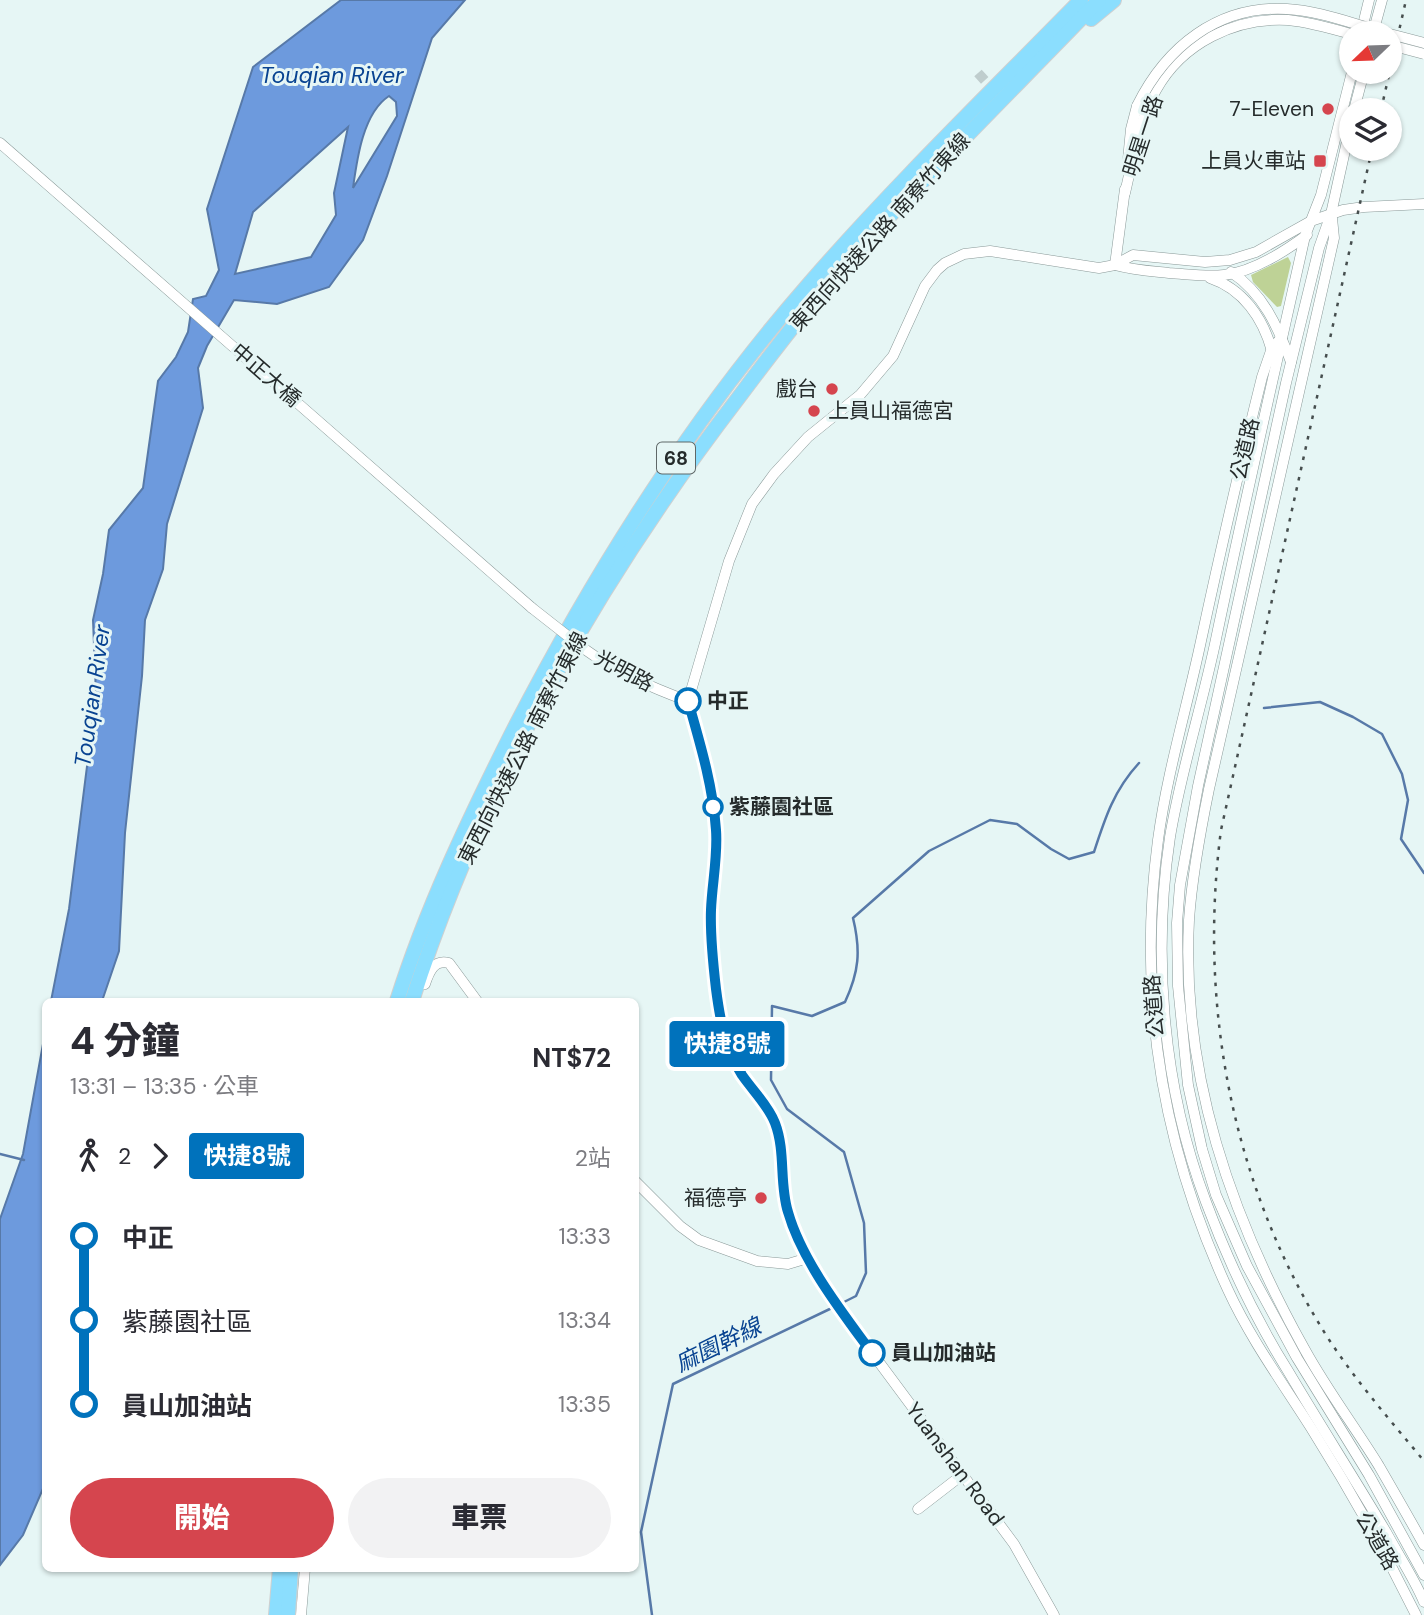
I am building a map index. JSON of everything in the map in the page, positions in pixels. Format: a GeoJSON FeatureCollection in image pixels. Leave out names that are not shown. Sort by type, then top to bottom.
{"type":"FeatureCollection","features":[{"type":"Feature","properties":{"kind":"highway","name":"東西向快速公路 南寮竹東線"},"geometry":{"type":"LineString","coordinates":[[398,998],[416,940],[476,804],[555,648],[637,513],[753,352],[807,286],[919,162],[1081,0]]}},
{"type":"Feature","properties":{"kind":"highway","name":"東西向快速公路 南寮竹東線"},"geometry":{"type":"LineString","coordinates":[[413,998],[443,913],[499,787],[538,708],[586,622],[699,448],[797,322],[859,249],[1099,0]]}},
{"type":"Feature","properties":{"kind":"highway"},"geometry":{"type":"LineString","coordinates":[[1044,57],[1114,0]]}},
{"type":"Feature","properties":{"kind":"highway"},"geometry":{"type":"LineString","coordinates":[[276,1615],[280,1572]]}},
{"type":"Feature","properties":{"kind":"highway"},"geometry":{"type":"LineString","coordinates":[[288,1615],[291,1572]]}},
{"type":"Feature","properties":{"kind":"street"},"geometry":{"type":"LineString","coordinates":[[1364,21],[1369,0]]}},
{"type":"Feature","properties":{"kind":"street"},"geometry":{"type":"LineString","coordinates":[[1377,21],[1382,0]]}},
{"type":"Feature","properties":{"kind":"street","name":"明星一路"},"geometry":{"type":"LineString","coordinates":[[1115,265],[1131,130],[1160,66],[1176,49],[1214,24],[1240,14],[1287,9],[1342,21]]}},
{"type":"Feature","properties":{"kind":"street","name":"明星一路"},"geometry":{"type":"LineString","coordinates":[[1142,107],[1181,57],[1219,33],[1242,24],[1287,20],[1339,31]]}},
{"type":"Feature","properties":{"kind":"street","name":"明星一路"},"geometry":{"type":"LineString","coordinates":[[1402,37],[1424,43]]}},
{"type":"Feature","properties":{"kind":"street"},"geometry":{"type":"LineString","coordinates":[[1402,48],[1424,54]]}},
{"type":"Feature","properties":{"kind":"street","name":"公道路"},"geometry":{"type":"LineString","coordinates":[[1349,84],[1321,195],[1308,228],[1199,714],[1178,796],[1165,882],[1163,994],[1172,1071],[1189,1150],[1205,1199],[1240,1286],[1287,1371],[1412,1577],[1424,1602]]}},
{"type":"Feature","properties":{"kind":"street","name":"中正大橋"},"geometry":{"type":"LineString","coordinates":[[0,143],[532,608]]}},
{"type":"Feature","properties":{"kind":"street"},"geometry":{"type":"LineString","coordinates":[[1115,265],[1196,275],[1233,273],[1278,254],[1308,228],[1331,214],[1343,161]]}},
{"type":"Feature","properties":{"kind":"street"},"geometry":{"type":"LineString","coordinates":[[639,1185],[680,1226],[699,1240],[757,1261],[788,1264],[808,1258],[788,1215],[782,1152],[774,1122],[729,1052],[721,1021],[711,930],[716,834],[714,814],[702,750],[688,701],[729,561],[752,504],[774,474],[808,437],[860,395],[893,356],[925,286],[937,270],[945,262],[964,254],[990,251],[1099,268],[1115,265],[1133,255],[1205,262],[1230,260],[1256,252],[1331,214],[1359,207],[1424,204]]}},
{"type":"Feature","properties":{"kind":"street","name":"公道路"},"geometry":{"type":"LineString","coordinates":[[1331,214],[1319,248],[1292,364],[1198,786],[1180,885],[1177,923],[1178,986],[1188,1085],[1202,1149],[1216,1195],[1247,1266],[1297,1358],[1369,1475],[1424,1575]]}},
{"type":"Feature","properties":{"kind":"street","name":"公道路"},"geometry":{"type":"LineString","coordinates":[[1331,214],[1334,238],[1197,848],[1189,924],[1193,1027],[1215,1145],[1230,1192],[1259,1262],[1305,1351],[1379,1467],[1424,1545]]}},
{"type":"Feature","properties":{"kind":"street"},"geometry":{"type":"LineString","coordinates":[[1205,262],[1233,273],[1259,297],[1282,337],[1299,386]]}},
{"type":"Feature","properties":{"kind":"street","name":"公道路"},"geometry":{"type":"LineString","coordinates":[[1196,275],[1224,283],[1242,297],[1256,314],[1272,348],[1274,380]]}},
{"type":"Feature","properties":{"kind":"street","name":"公道路"},"geometry":{"type":"LineString","coordinates":[[1282,337],[1272,348],[1262,377],[1166,795],[1153,879],[1150,928],[1159,1071],[1176,1152],[1194,1209],[1229,1293],[1389,1560],[1416,1615]]}},
{"type":"Feature","properties":{"kind":"street"},"geometry":{"type":"LineString","coordinates":[[1243,453],[1255,456]]}},
{"type":"Feature","properties":{"kind":"street","name":"光明路"},"geometry":{"type":"LineString","coordinates":[[532,608],[605,664],[646,686],[688,701]]}},
{"type":"Feature","properties":{"kind":"street"},"geometry":{"type":"LineString","coordinates":[[1150,928],[1163,929]]}},
{"type":"Feature","properties":{"kind":"street"},"geometry":{"type":"LineString","coordinates":[[420,998],[427,978],[437,963],[449,963],[475,998]]}},
{"type":"Feature","properties":{"kind":"street","name":"Yuanshan Road"},"geometry":{"type":"LineString","coordinates":[[808,1258],[847,1319],[1014,1544],[1054,1615]]}},
{"type":"Feature","properties":{"kind":"street"},"geometry":{"type":"LineString","coordinates":[[918,1509],[962,1475]]}},
{"type":"Feature","properties":{"kind":"street"},"geometry":{"type":"LineString","coordinates":[[301,1615],[304,1572]]}},
{"type":"Feature","properties":{"kind":"green space"},"geometry":{"type":"Polygon","coordinates":[[[1288,257],[1291,263],[1281,306],[1277,307],[1253,282],[1251,275],[1288,257]]]}},
{"type":"Feature","properties":{"kind":"water","name":"Touqian River"},"geometry":{"type":"Polygon","coordinates":[[[341,0],[465,0],[432,38],[363,240],[329,287],[277,304],[234,300],[207,346],[198,368],[203,408],[167,524],[163,569],[145,620],[142,676],[125,833],[119,951],[103,998],[52,998],[69,909],[96,695],[93,620],[109,530],[143,488],[158,381],[176,357],[188,332],[193,299],[206,296],[219,270],[207,209],[253,67],[341,0]],[[389,96],[373,113],[367,125],[359,151],[353,188],[397,116],[396,102],[389,96]],[[348,127],[253,212],[235,274],[311,257],[336,215],[334,193],[348,127]]]}},
{"type":"Feature","properties":{"kind":"water"},"geometry":{"type":"Polygon","coordinates":[[[42,1050],[42,1491],[23,1535],[0,1565],[0,1219],[23,1154],[42,1050]]]}},
{"type":"Feature","properties":{"kind":"waterway"},"geometry":{"type":"LineString","coordinates":[[1264,708],[1320,702],[1382,734],[1402,774],[1408,800],[1401,839],[1424,873]]}},
{"type":"Feature","properties":{"kind":"waterway"},"geometry":{"type":"LineString","coordinates":[[840,1304],[856,1296],[866,1273],[864,1223],[844,1152],[787,1109],[771,1080],[772,1006],[812,1016],[845,1002],[857,961],[853,918],[929,851],[990,820],[1017,824],[1069,859],[1094,852],[1106,816],[1117,794],[1139,763]]}},
{"type":"Feature","properties":{"kind":"waterway"},"geometry":{"type":"LineString","coordinates":[[0,1154],[24,1160]]}},
{"type":"Feature","properties":{"kind":"waterway","name":"麻園幹線"},"geometry":{"type":"LineString","coordinates":[[652,1615],[641,1532],[673,1384],[834,1307]]}},
{"type":"Feature","properties":{"kind":"tunnel"},"geometry":{"type":"LineString","coordinates":[[978,73],[1007,105]]}},
{"type":"Feature","properties":{"kind":"railway"},"geometry":{"type":"LineString","coordinates":[[1384,98],[1406,0]]}},
{"type":"Feature","properties":{"kind":"railway"},"geometry":{"type":"LineString","coordinates":[[1369,161],[1221,830],[1215,896],[1214,962],[1219,1027],[1230,1092],[1245,1155],[1267,1217],[1294,1277],[1326,1335],[1361,1384],[1424,1461]]}},
{"type":"Feature","properties":{"kind":"bus line","name":"快捷8號"},"geometry":{"type":"LineString","coordinates":[[688,701],[702,750],[714,814],[716,834],[711,930],[724,1036],[729,1052],[774,1122],[782,1152],[783,1189],[788,1215],[808,1258],[872,1353]]}},
{"type":"Feature","properties":{"kind":"place","name":"7-Eleven"},"geometry":{"type":"Point","coordinates":[1328,109]}},
{"type":"Feature","properties":{"kind":"place","name":"上員火車站"},"geometry":{"type":"Point","coordinates":[1320,161]}},
{"type":"Feature","properties":{"kind":"place","name":"戲台"},"geometry":{"type":"Point","coordinates":[832,389]}},
{"type":"Feature","properties":{"kind":"place","name":"上員山福德宮"},"geometry":{"type":"Point","coordinates":[814,411]}},
{"type":"Feature","properties":{"kind":"place","name":"中正"},"geometry":{"type":"Point","coordinates":[688,701]}},
{"type":"Feature","properties":{"kind":"place","name":"紫藤園社區"},"geometry":{"type":"Point","coordinates":[713,807]}},
{"type":"Feature","properties":{"kind":"place","name":"福德亭"},"geometry":{"type":"Point","coordinates":[761,1198]}},
{"type":"Feature","properties":{"kind":"place","name":"員山加油站"},"geometry":{"type":"Point","coordinates":[872,1353]}}]}
